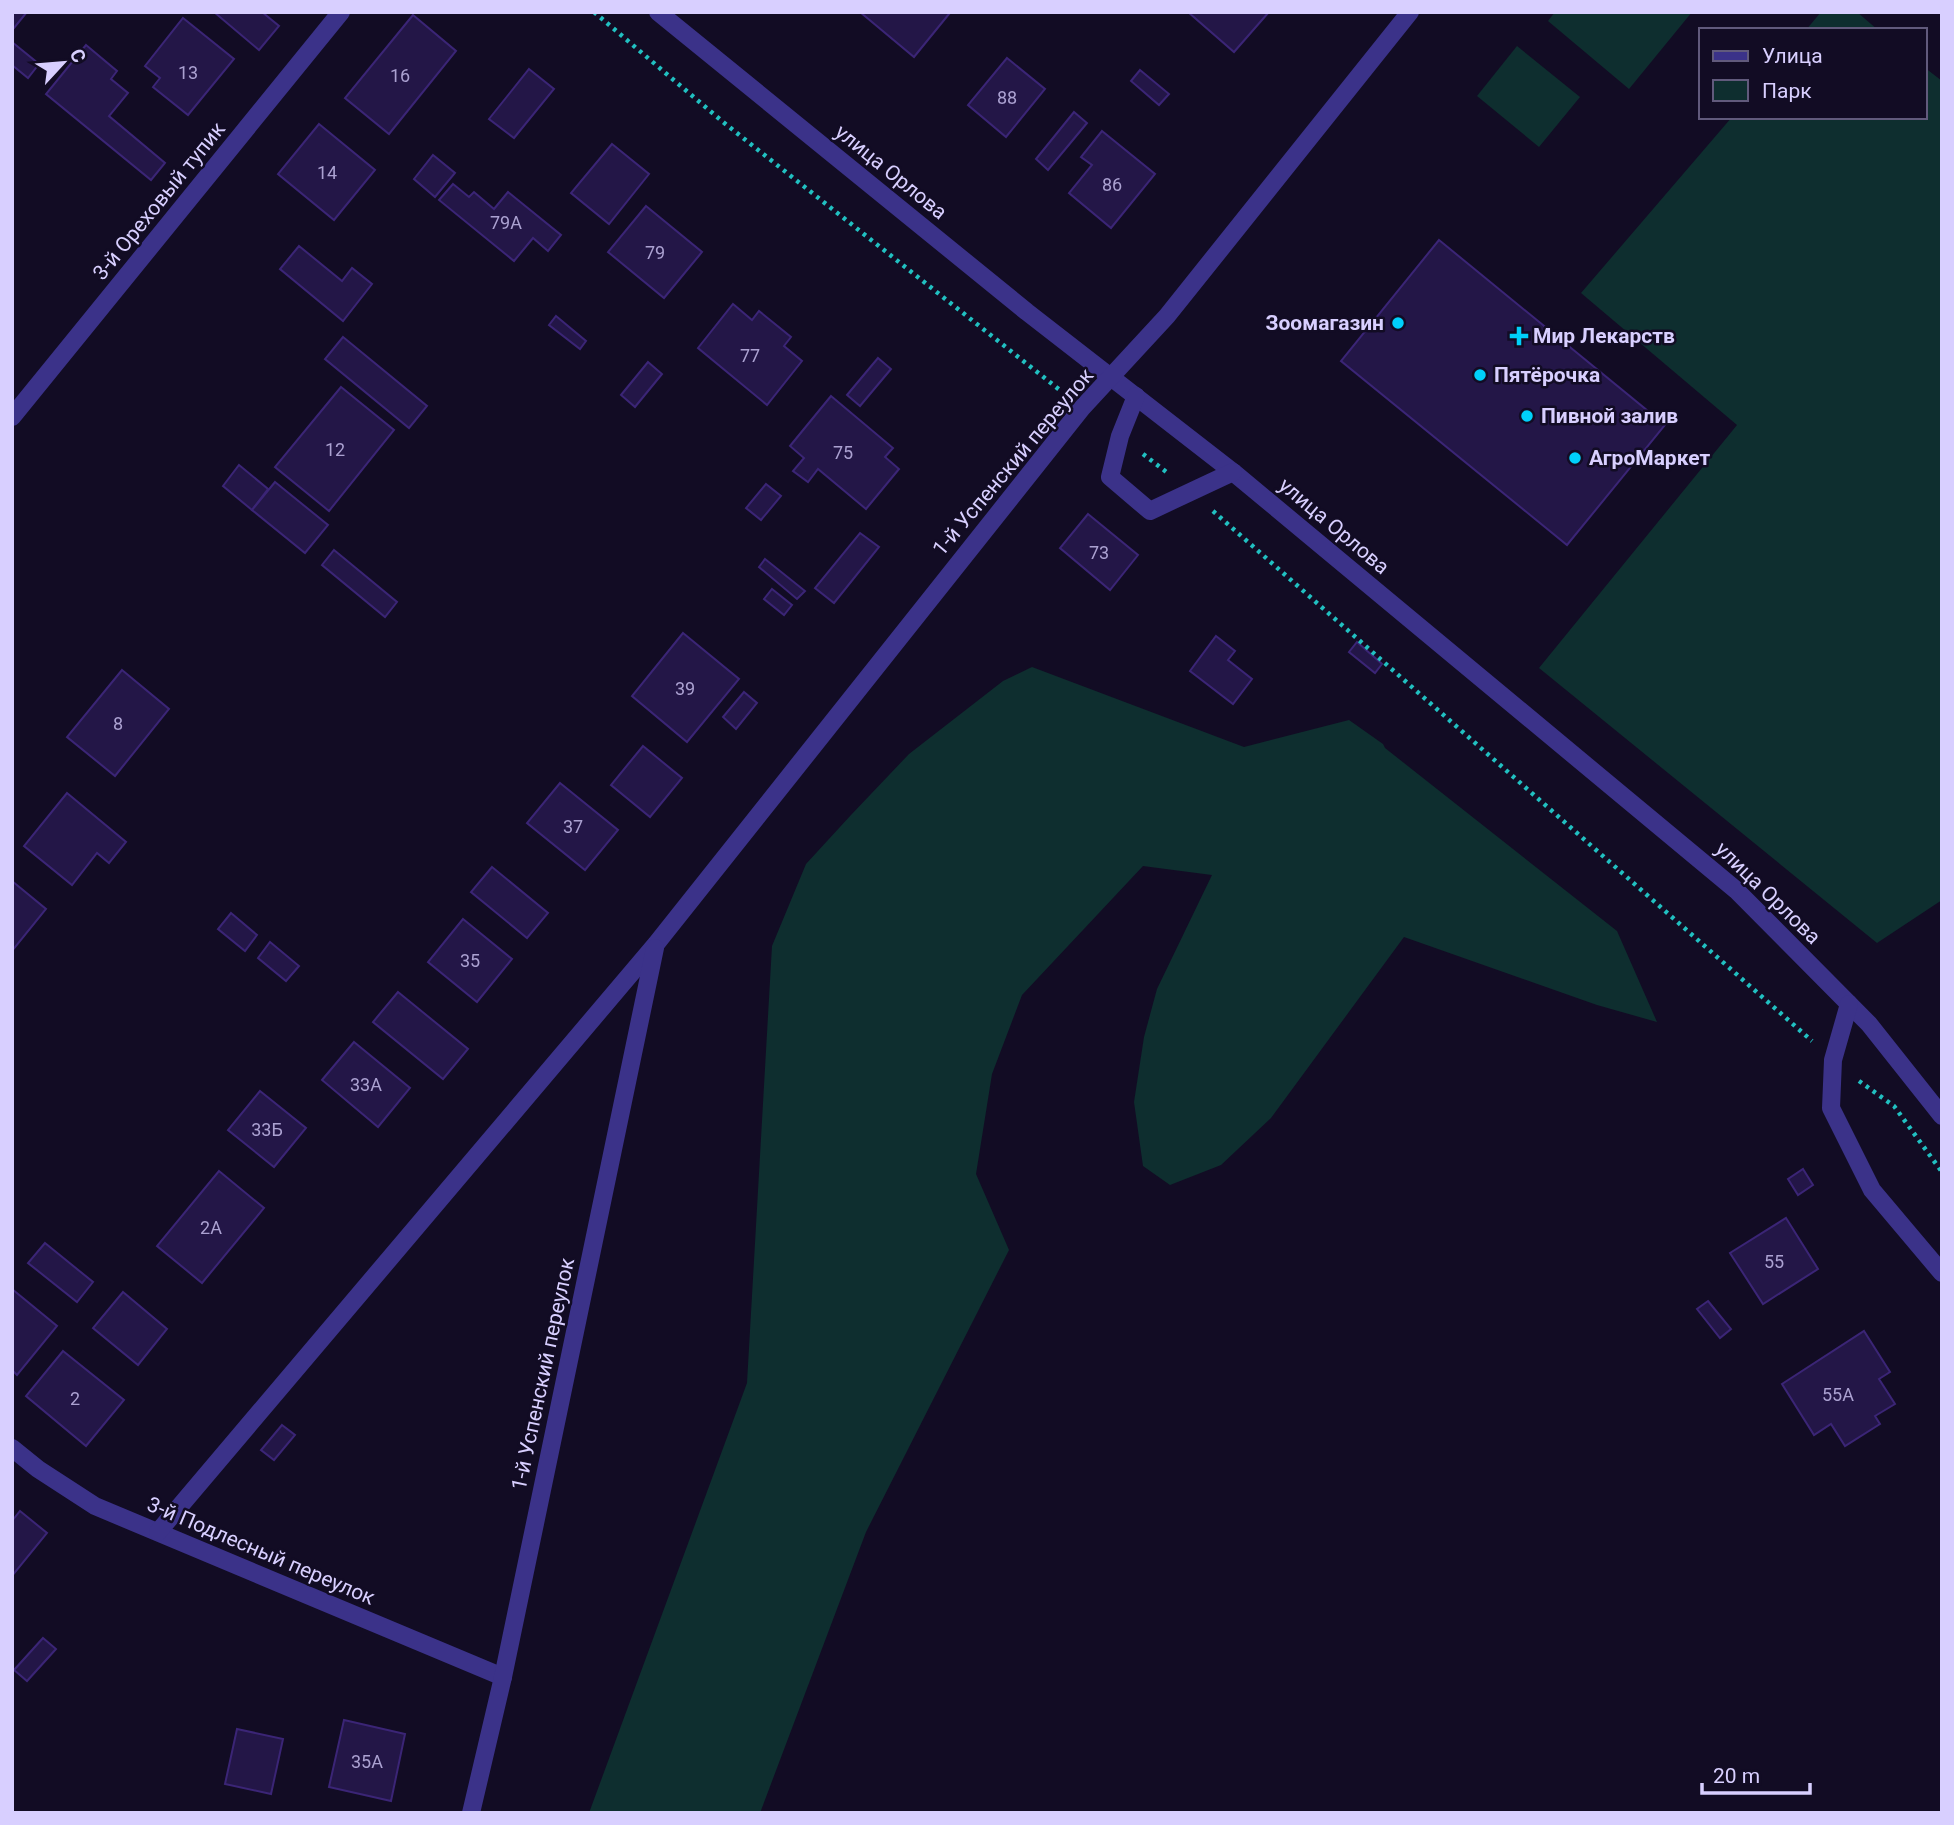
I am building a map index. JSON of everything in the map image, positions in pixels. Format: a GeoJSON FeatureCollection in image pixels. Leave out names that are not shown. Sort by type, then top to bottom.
{"type":"FeatureCollection","features":[{"type":"Feature","properties":{"kind":"street","name":"3-й Ореховый тупик"},"geometry":{"type":"LineString","coordinates":[[12,417],[341,12]]}},
{"type":"Feature","properties":{"kind":"street","name":"улица Орлова"},"geometry":{"type":"LineString","coordinates":[[658,12],[1027,312],[1233,472],[1736,890],[1869,1024],[1942,1116]]}},
{"type":"Feature","properties":{"kind":"street","name":"1-й Успенский переулок"},"geometry":{"type":"LineString","coordinates":[[158,1532],[656,944],[1082,408],[1176,305],[1410,12]]}},
{"type":"Feature","properties":{"kind":"street"},"geometry":{"type":"LineString","coordinates":[[1136,396],[1120,436],[1111,477],[1150,511],[1233,472]]}},
{"type":"Feature","properties":{"kind":"street","name":"1-й Успенский переулок"},"geometry":{"type":"LineString","coordinates":[[471,1813],[503,1677],[656,944]]}},
{"type":"Feature","properties":{"kind":"street"},"geometry":{"type":"LineString","coordinates":[[1849,1004],[1833,1060],[1831,1108],[1872,1191],[1942,1273]]}},
{"type":"Feature","properties":{"kind":"street","name":"3-й Подлесный переулок"},"geometry":{"type":"LineString","coordinates":[[12,1448],[38,1469],[95,1506],[503,1677]]}},
{"type":"Feature","properties":{"kind":"path"},"geometry":{"type":"LineString","coordinates":[[594,12],[723,122],[1082,408]]}},
{"type":"Feature","properties":{"kind":"path"},"geometry":{"type":"LineString","coordinates":[[1120,436],[1191,491],[1833,1060],[1894,1106],[1942,1172]]}},
{"type":"Feature","properties":{"kind":"green space"},"geometry":{"type":"Polygon","coordinates":[[[1555,12],[1692,12],[1629,89],[1548,21],[1555,12]]]}},
{"type":"Feature","properties":{"kind":"green space"},"geometry":{"type":"Polygon","coordinates":[[[1821,12],[1857,12],[1876,28],[1808,28],[1821,12]]]}},
{"type":"Feature","properties":{"kind":"green space"},"geometry":{"type":"Polygon","coordinates":[[[1517,46],[1580,97],[1539,147],[1477,96],[1517,46]]]}},
{"type":"Feature","properties":{"kind":"green space"},"geometry":{"type":"Polygon","coordinates":[[[1926,69],[1942,81],[1942,900],[1877,943],[1539,668],[1737,425],[1581,293],[1730,119],[1926,119],[1926,69]]]}},
{"type":"Feature","properties":{"kind":"green space"},"geometry":{"type":"Polygon","coordinates":[[[1032,667],[1244,747],[1349,720],[1383,744],[1617,931],[1657,1022],[1597,1005],[1404,937],[1271,1118],[1221,1165],[1170,1185],[1143,1166],[1134,1102],[1144,1037],[1157,989],[1212,875],[1143,866],[1022,995],[992,1074],[976,1174],[1009,1250],[866,1532],[760,1813],[589,1813],[747,1383],[772,946],[806,864],[851,815],[909,754],[1003,681],[1032,667]]]}},
{"type":"Feature","properties":{"kind":"building"},"geometry":{"type":"Polygon","coordinates":[[[12,12],[27,12],[14,28],[12,27],[12,12]]]}},
{"type":"Feature","properties":{"kind":"building"},"geometry":{"type":"Polygon","coordinates":[[[214,12],[262,12],[279,26],[259,50],[214,12]]]}},
{"type":"Feature","properties":{"kind":"building"},"geometry":{"type":"Polygon","coordinates":[[[860,12],[947,12],[949,14],[914,57],[860,12]]]}},
{"type":"Feature","properties":{"kind":"building"},"geometry":{"type":"Polygon","coordinates":[[[1188,12],[1269,12],[1234,52],[1188,12]]]}},
{"type":"Feature","properties":{"kind":"building"},"geometry":{"type":"Polygon","coordinates":[[[413,15],[456,51],[389,134],[345,98],[413,15]]]}},
{"type":"Feature","properties":{"kind":"building"},"geometry":{"type":"Polygon","coordinates":[[[183,18],[234,59],[188,115],[153,87],[160,78],[145,66],[183,18]]]}},
{"type":"Feature","properties":{"kind":"building"},"geometry":{"type":"Polygon","coordinates":[[[12,42],[39,64],[28,78],[12,65],[12,42]]]}},
{"type":"Feature","properties":{"kind":"building"},"geometry":{"type":"Polygon","coordinates":[[[86,45],[117,71],[111,79],[128,93],[109,116],[165,163],[151,180],[46,94],[86,45]]]}},
{"type":"Feature","properties":{"kind":"building"},"geometry":{"type":"Polygon","coordinates":[[[1007,58],[1045,89],[1006,137],[968,105],[1007,58]]]}},
{"type":"Feature","properties":{"kind":"building"},"geometry":{"type":"Polygon","coordinates":[[[529,69],[554,89],[514,138],[489,119],[529,69]]]}},
{"type":"Feature","properties":{"kind":"building"},"geometry":{"type":"Polygon","coordinates":[[[1140,70],[1169,94],[1159,105],[1131,81],[1140,70]]]}},
{"type":"Feature","properties":{"kind":"building"},"geometry":{"type":"Polygon","coordinates":[[[1074,112],[1087,123],[1048,170],[1036,159],[1074,112]]]}},
{"type":"Feature","properties":{"kind":"building"},"geometry":{"type":"Polygon","coordinates":[[[319,124],[375,170],[334,220],[278,174],[319,124]]]}},
{"type":"Feature","properties":{"kind":"building"},"geometry":{"type":"Polygon","coordinates":[[[1102,131],[1155,174],[1111,228],[1069,193],[1092,165],[1081,157],[1102,131]]]}},
{"type":"Feature","properties":{"kind":"building"},"geometry":{"type":"Polygon","coordinates":[[[612,144],[649,174],[609,224],[571,193],[612,144]]]}},
{"type":"Feature","properties":{"kind":"building"},"geometry":{"type":"Polygon","coordinates":[[[433,155],[455,173],[435,197],[414,179],[433,155]]]}},
{"type":"Feature","properties":{"kind":"building"},"geometry":{"type":"Polygon","coordinates":[[[453,184],[469,197],[474,192],[494,209],[508,192],[561,235],[548,251],[533,238],[514,261],[439,200],[453,184]]]}},
{"type":"Feature","properties":{"kind":"building"},"geometry":{"type":"Polygon","coordinates":[[[646,206],[702,252],[664,298],[608,252],[646,206]]]}},
{"type":"Feature","properties":{"kind":"building"},"geometry":{"type":"Polygon","coordinates":[[[1439,240],[1665,425],[1567,545],[1341,361],[1439,240]]]}},
{"type":"Feature","properties":{"kind":"building"},"geometry":{"type":"Polygon","coordinates":[[[299,246],[342,281],[352,268],[372,284],[343,321],[280,269],[299,246]]]}},
{"type":"Feature","properties":{"kind":"building"},"geometry":{"type":"Polygon","coordinates":[[[733,304],[752,320],[759,311],[791,337],[784,346],[802,361],[767,405],[698,348],[733,304]]]}},
{"type":"Feature","properties":{"kind":"building"},"geometry":{"type":"Polygon","coordinates":[[[556,316],[586,341],[580,349],[549,325],[556,316]]]}},
{"type":"Feature","properties":{"kind":"building"},"geometry":{"type":"Polygon","coordinates":[[[343,337],[427,406],[409,428],[325,359],[343,337]]]}},
{"type":"Feature","properties":{"kind":"building"},"geometry":{"type":"Polygon","coordinates":[[[878,358],[891,369],[860,406],[847,395],[878,358]]]}},
{"type":"Feature","properties":{"kind":"building"},"geometry":{"type":"Polygon","coordinates":[[[648,362],[662,374],[635,407],[621,395],[648,362]]]}},
{"type":"Feature","properties":{"kind":"building"},"geometry":{"type":"Polygon","coordinates":[[[341,387],[394,430],[329,511],[275,467],[341,387]]]}},
{"type":"Feature","properties":{"kind":"building"},"geometry":{"type":"Polygon","coordinates":[[[831,396],[893,448],[885,457],[899,469],[866,509],[818,469],[808,482],[793,471],[804,458],[790,446],[831,396]]]}},
{"type":"Feature","properties":{"kind":"building"},"geometry":{"type":"Polygon","coordinates":[[[239,465],[268,489],[252,510],[223,486],[239,465]]]}},
{"type":"Feature","properties":{"kind":"building"},"geometry":{"type":"Polygon","coordinates":[[[275,482],[328,525],[305,553],[252,510],[275,482]]]}},
{"type":"Feature","properties":{"kind":"building"},"geometry":{"type":"Polygon","coordinates":[[[766,484],[781,496],[761,520],[746,508],[766,484]]]}},
{"type":"Feature","properties":{"kind":"building"},"geometry":{"type":"Polygon","coordinates":[[[1088,514],[1138,555],[1110,590],[1060,548],[1088,514]]]}},
{"type":"Feature","properties":{"kind":"building"},"geometry":{"type":"Polygon","coordinates":[[[860,533],[879,547],[834,603],[815,588],[860,533]]]}},
{"type":"Feature","properties":{"kind":"building"},"geometry":{"type":"Polygon","coordinates":[[[334,550],[397,602],[385,617],[322,565],[334,550]]]}},
{"type":"Feature","properties":{"kind":"building"},"geometry":{"type":"Polygon","coordinates":[[[765,559],[805,591],[797,599],[759,567],[765,559]]]}},
{"type":"Feature","properties":{"kind":"building"},"geometry":{"type":"Polygon","coordinates":[[[772,589],[792,605],[784,615],[764,599],[772,589]]]}},
{"type":"Feature","properties":{"kind":"building"},"geometry":{"type":"Polygon","coordinates":[[[683,633],[739,679],[687,742],[632,696],[683,633]]]}},
{"type":"Feature","properties":{"kind":"building"},"geometry":{"type":"Polygon","coordinates":[[[1216,636],[1235,651],[1228,660],[1252,679],[1233,704],[1190,671],[1216,636]]]}},
{"type":"Feature","properties":{"kind":"building"},"geometry":{"type":"Polygon","coordinates":[[[1357,642],[1382,664],[1375,673],[1349,652],[1357,642]]]}},
{"type":"Feature","properties":{"kind":"building"},"geometry":{"type":"Polygon","coordinates":[[[122,670],[169,709],[115,776],[67,737],[122,670]]]}},
{"type":"Feature","properties":{"kind":"building"},"geometry":{"type":"Polygon","coordinates":[[[744,692],[757,703],[736,729],[723,717],[744,692]]]}},
{"type":"Feature","properties":{"kind":"building"},"geometry":{"type":"Polygon","coordinates":[[[643,746],[682,778],[650,817],[611,785],[643,746]]]}},
{"type":"Feature","properties":{"kind":"building"},"geometry":{"type":"Polygon","coordinates":[[[560,783],[618,830],[585,870],[527,823],[560,783]]]}},
{"type":"Feature","properties":{"kind":"building"},"geometry":{"type":"Polygon","coordinates":[[[67,793],[126,842],[109,863],[97,853],[72,885],[24,846],[67,793]]]}},
{"type":"Feature","properties":{"kind":"building"},"geometry":{"type":"Polygon","coordinates":[[[492,867],[548,913],[527,938],[471,892],[492,867]]]}},
{"type":"Feature","properties":{"kind":"building"},"geometry":{"type":"Polygon","coordinates":[[[12,881],[46,909],[12,951],[12,881]]]}},
{"type":"Feature","properties":{"kind":"building"},"geometry":{"type":"Polygon","coordinates":[[[231,913],[257,935],[245,951],[218,929],[231,913]]]}},
{"type":"Feature","properties":{"kind":"building"},"geometry":{"type":"Polygon","coordinates":[[[463,919],[512,959],[477,1002],[428,962],[463,919]]]}},
{"type":"Feature","properties":{"kind":"building"},"geometry":{"type":"Polygon","coordinates":[[[270,942],[299,966],[286,981],[258,958],[270,942]]]}},
{"type":"Feature","properties":{"kind":"building"},"geometry":{"type":"Polygon","coordinates":[[[398,992],[468,1049],[443,1079],[373,1022],[398,992]]]}},
{"type":"Feature","properties":{"kind":"building"},"geometry":{"type":"Polygon","coordinates":[[[354,1042],[410,1088],[378,1127],[322,1080],[354,1042]]]}},
{"type":"Feature","properties":{"kind":"building"},"geometry":{"type":"Polygon","coordinates":[[[260,1091],[306,1128],[274,1167],[228,1130],[260,1091]]]}},
{"type":"Feature","properties":{"kind":"building"},"geometry":{"type":"Polygon","coordinates":[[[1803,1169],[1813,1185],[1798,1195],[1788,1179],[1803,1169]]]}},
{"type":"Feature","properties":{"kind":"building"},"geometry":{"type":"Polygon","coordinates":[[[219,1171],[264,1208],[202,1283],[157,1246],[219,1171]]]}},
{"type":"Feature","properties":{"kind":"building"},"geometry":{"type":"Polygon","coordinates":[[[1786,1218],[1818,1269],[1763,1304],[1730,1253],[1786,1218]]]}},
{"type":"Feature","properties":{"kind":"building"},"geometry":{"type":"Polygon","coordinates":[[[45,1243],[93,1282],[77,1302],[28,1263],[45,1243]]]}},
{"type":"Feature","properties":{"kind":"building"},"geometry":{"type":"Polygon","coordinates":[[[12,1289],[57,1326],[17,1375],[12,1370],[12,1289]]]}},
{"type":"Feature","properties":{"kind":"building"},"geometry":{"type":"Polygon","coordinates":[[[123,1292],[167,1329],[138,1365],[93,1328],[123,1292]]]}},
{"type":"Feature","properties":{"kind":"building"},"geometry":{"type":"Polygon","coordinates":[[[1708,1301],[1731,1329],[1720,1338],[1697,1309],[1708,1301]]]}},
{"type":"Feature","properties":{"kind":"building"},"geometry":{"type":"Polygon","coordinates":[[[1864,1331],[1890,1372],[1879,1379],[1895,1404],[1875,1416],[1880,1424],[1845,1446],[1831,1424],[1814,1435],[1782,1384],[1864,1331]]]}},
{"type":"Feature","properties":{"kind":"building"},"geometry":{"type":"Polygon","coordinates":[[[63,1351],[124,1400],[86,1446],[26,1396],[63,1351]]]}},
{"type":"Feature","properties":{"kind":"building"},"geometry":{"type":"Polygon","coordinates":[[[282,1425],[295,1435],[274,1460],[261,1450],[282,1425]]]}},
{"type":"Feature","properties":{"kind":"building"},"geometry":{"type":"Polygon","coordinates":[[[20,1511],[47,1533],[12,1576],[12,1521],[20,1511]]]}},
{"type":"Feature","properties":{"kind":"building"},"geometry":{"type":"Polygon","coordinates":[[[43,1638],[56,1649],[27,1681],[14,1670],[43,1638]]]}},
{"type":"Feature","properties":{"kind":"building"},"geometry":{"type":"Polygon","coordinates":[[[344,1720],[405,1734],[391,1801],[329,1787],[344,1720]]]}},
{"type":"Feature","properties":{"kind":"building"},"geometry":{"type":"Polygon","coordinates":[[[237,1729],[283,1739],[271,1794],[225,1784],[237,1729]]]}},
{"type":"Feature","properties":{"kind":"place","name":"Зоомагазин"},"geometry":{"type":"Point","coordinates":[1398,323]}},
{"type":"Feature","properties":{"kind":"place","name":"Мир Лекарств"},"geometry":{"type":"Point","coordinates":[1519,336]}},
{"type":"Feature","properties":{"kind":"place","name":"Пятёрочка"},"geometry":{"type":"Point","coordinates":[1480,375]}},
{"type":"Feature","properties":{"kind":"place","name":"Пивной залив"},"geometry":{"type":"Point","coordinates":[1527,416]}},
{"type":"Feature","properties":{"kind":"place","name":"АгроМаркет"},"geometry":{"type":"Point","coordinates":[1575,458]}}]}
